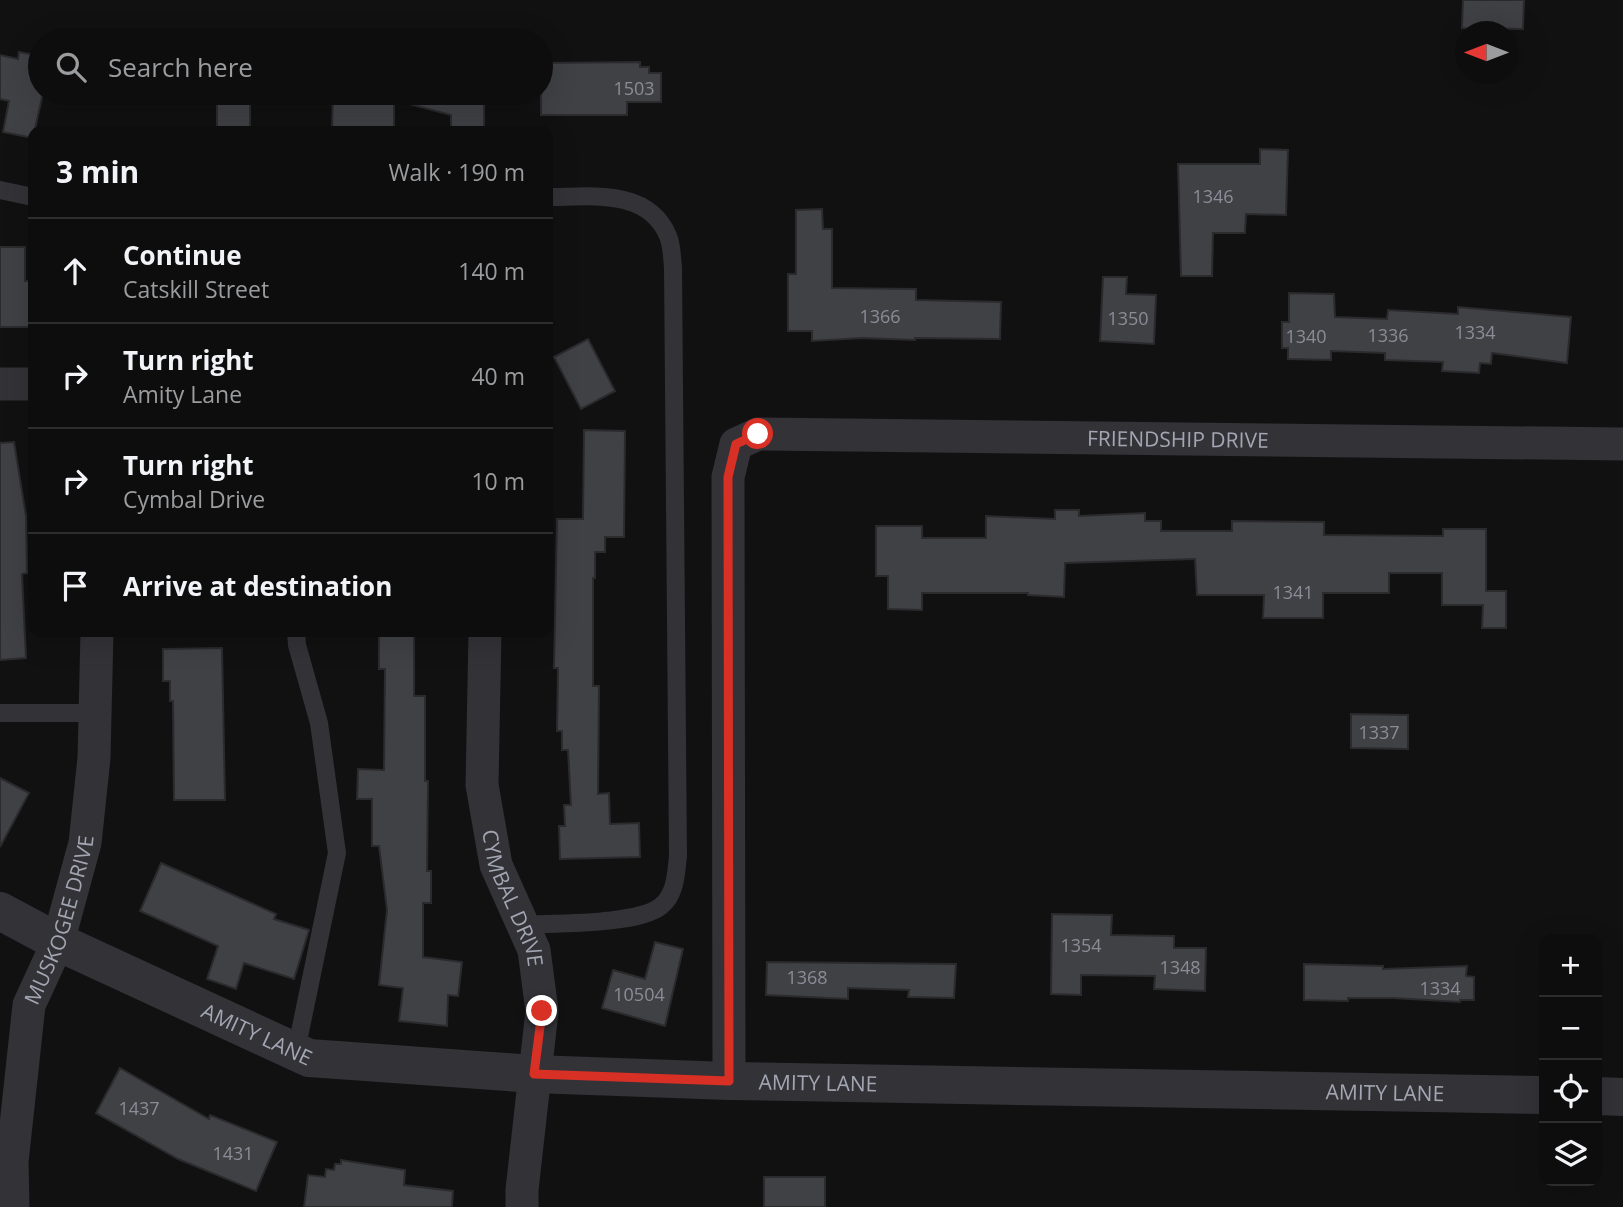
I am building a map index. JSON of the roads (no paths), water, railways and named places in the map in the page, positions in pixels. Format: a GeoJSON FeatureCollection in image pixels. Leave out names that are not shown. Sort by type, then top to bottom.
{"type":"FeatureCollection","features":[{"type":"Feature","properties":{"kind":"street"},"geometry":{"type":"LineString","coordinates":[[0,384],[28,384]]}},
{"type":"Feature","properties":{"kind":"street","name":"FRIENDSHIP DRIVE"},"geometry":{"type":"LineString","coordinates":[[729,1081],[728,477],[736,444],[758,434],[1623,444]]}},
{"type":"Feature","properties":{"kind":"street","name":"MUSKOGEE DRIVE"},"geometry":{"type":"LineString","coordinates":[[13,1207],[8,1119],[29,1005],[58,942],[85,843],[94,758],[97,637]]}},
{"type":"Feature","properties":{"kind":"street","name":"CYMBAL DRIVE"},"geometry":{"type":"LineString","coordinates":[[485,637],[482,785],[496,865],[534,950],[542,1011],[522,1207]]}},
{"type":"Feature","properties":{"kind":"street","name":"AMITY LANE"},"geometry":{"type":"LineString","coordinates":[[0,911],[58,942],[309,1058],[534,1074],[729,1081],[1539,1096]]}},
{"type":"Feature","properties":{"kind":"street"},"geometry":{"type":"LineString","coordinates":[[1602,1096],[1623,1097]]}},
{"type":"Feature","properties":{"kind":"lane"},"geometry":{"type":"LineString","coordinates":[[0,190],[28,196]]}},
{"type":"Feature","properties":{"kind":"lane"},"geometry":{"type":"LineString","coordinates":[[522,925],[645,916],[663,905],[675,884],[678,856],[673,268],[668,236],[652,213],[632,201],[605,197],[553,197]]}},
{"type":"Feature","properties":{"kind":"lane"},"geometry":{"type":"LineString","coordinates":[[296,637],[319,723],[337,853],[296,1051]]}},
{"type":"Feature","properties":{"kind":"lane"},"geometry":{"type":"LineString","coordinates":[[0,713],[95,713]]}}]}
